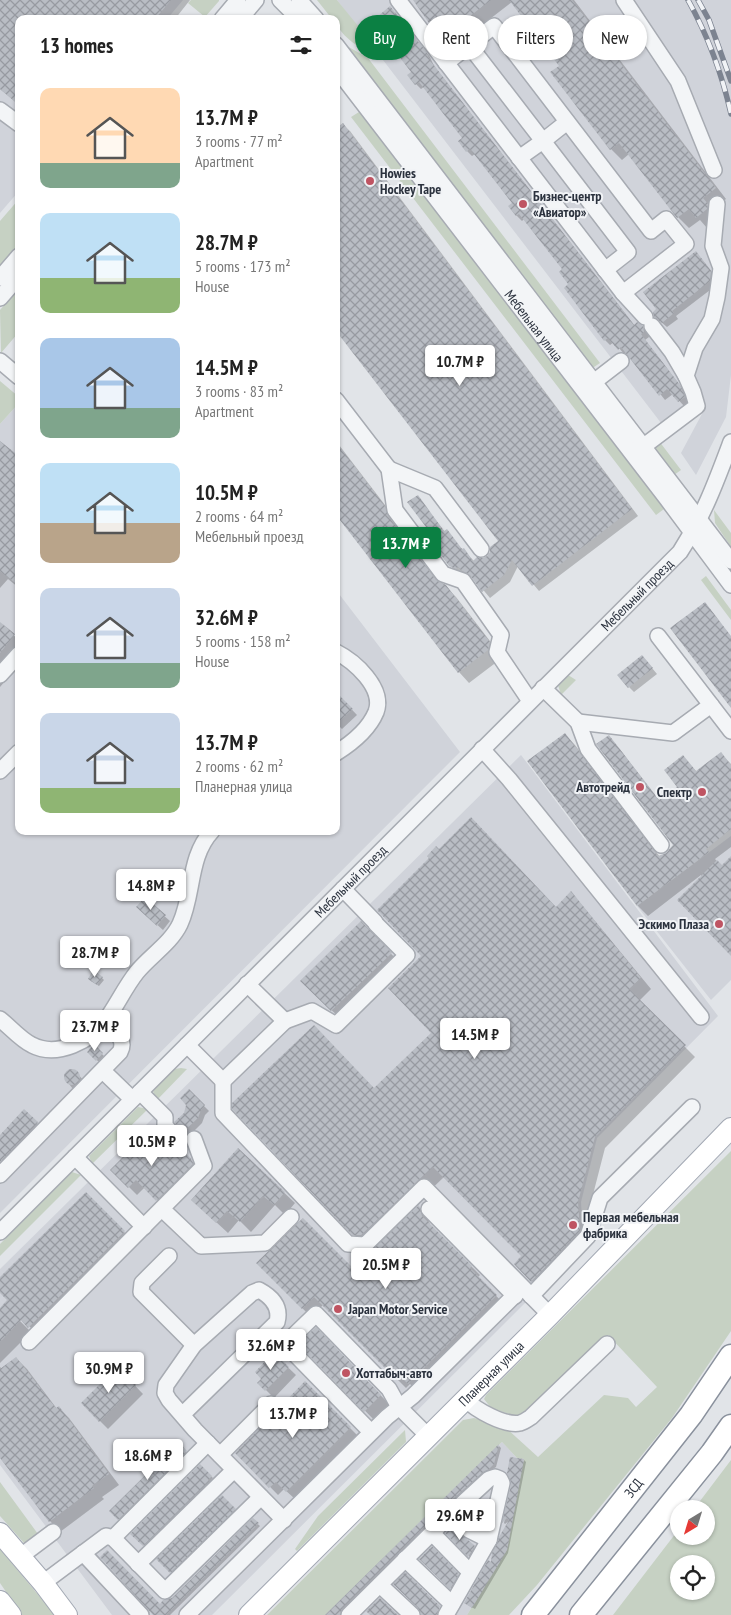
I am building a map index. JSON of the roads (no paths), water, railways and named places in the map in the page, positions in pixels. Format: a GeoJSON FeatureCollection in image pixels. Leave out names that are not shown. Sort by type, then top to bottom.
{"type":"FeatureCollection","features":[{"type":"Feature","properties":{"kind":"highway","name":"ЗСД"},"geometry":{"type":"LineString","coordinates":[[533,1615],[691,1415],[731,1356]]}},
{"type":"Feature","properties":{"kind":"highway"},"geometry":{"type":"LineString","coordinates":[[581,1615],[712,1453],[731,1426]]}},
{"type":"Feature","properties":{"kind":"main road","name":"Планерная улица"},"geometry":{"type":"LineString","coordinates":[[249,1615],[550,1315],[731,1128]]}},
{"type":"Feature","properties":{"kind":"main road"},"geometry":{"type":"LineString","coordinates":[[0,1533],[67,1615]]}},
{"type":"Feature","properties":{"kind":"main road"},"geometry":{"type":"LineString","coordinates":[[0,1601],[11,1615]]}},
{"type":"Feature","properties":{"kind":"street"},"geometry":{"type":"LineString","coordinates":[[225,15],[238,0]]}},
{"type":"Feature","properties":{"kind":"street"},"geometry":{"type":"LineString","coordinates":[[243,15],[256,0]]}},
{"type":"Feature","properties":{"kind":"street"},"geometry":{"type":"LineString","coordinates":[[280,0],[295,15]]}},
{"type":"Feature","properties":{"kind":"street"},"geometry":{"type":"LineString","coordinates":[[299,0],[312,15]]}},
{"type":"Feature","properties":{"kind":"street"},"geometry":{"type":"LineString","coordinates":[[398,0],[605,270],[649,321],[672,352],[686,376],[697,406],[638,450]]}},
{"type":"Feature","properties":{"kind":"street"},"geometry":{"type":"LineString","coordinates":[[624,0],[678,81],[714,170]]}},
{"type":"Feature","properties":{"kind":"street"},"geometry":{"type":"LineString","coordinates":[[488,31],[494,26],[651,231],[666,219],[686,244],[623,293]]}},
{"type":"Feature","properties":{"kind":"street","name":"Мебельная улица"},"geometry":{"type":"LineString","coordinates":[[340,50],[696,527],[731,585]]}},
{"type":"Feature","properties":{"kind":"street"},"geometry":{"type":"LineString","coordinates":[[446,63],[450,60]]}},
{"type":"Feature","properties":{"kind":"street"},"geometry":{"type":"LineString","coordinates":[[481,60],[628,252],[605,270]]}},
{"type":"Feature","properties":{"kind":"street","name":"Мебельная улица"},"geometry":{"type":"LineString","coordinates":[[340,73],[589,386]]}},
{"type":"Feature","properties":{"kind":"street"},"geometry":{"type":"LineString","coordinates":[[0,110],[15,121]]}},
{"type":"Feature","properties":{"kind":"street"},"geometry":{"type":"LineString","coordinates":[[520,158],[567,122]]}},
{"type":"Feature","properties":{"kind":"street"},"geometry":{"type":"LineString","coordinates":[[686,376],[695,348],[712,319],[717,297],[720,268],[713,246],[717,204]]}},
{"type":"Feature","properties":{"kind":"street"},"geometry":{"type":"LineString","coordinates":[[0,278],[15,261]]}},
{"type":"Feature","properties":{"kind":"street"},"geometry":{"type":"LineString","coordinates":[[1,296],[15,280]]}},
{"type":"Feature","properties":{"kind":"street"},"geometry":{"type":"LineString","coordinates":[[0,361],[15,374]]}},
{"type":"Feature","properties":{"kind":"street"},"geometry":{"type":"LineString","coordinates":[[589,386],[621,361]]}},
{"type":"Feature","properties":{"kind":"street"},"geometry":{"type":"LineString","coordinates":[[340,405],[389,469],[395,510],[444,574],[463,581],[501,635],[497,652],[530,701]]}},
{"type":"Feature","properties":{"kind":"street","name":"Мебельный проезд"},"geometry":{"type":"LineString","coordinates":[[0,1232],[680,552],[696,527],[709,500],[731,442]]}},
{"type":"Feature","properties":{"kind":"street"},"geometry":{"type":"LineString","coordinates":[[389,469],[435,488],[481,549]]}},
{"type":"Feature","properties":{"kind":"street","name":"Мебельная улица"},"geometry":{"type":"LineString","coordinates":[[696,527],[731,561]]}},
{"type":"Feature","properties":{"kind":"street"},"geometry":{"type":"LineString","coordinates":[[658,636],[731,732]]}},
{"type":"Feature","properties":{"kind":"street"},"geometry":{"type":"LineString","coordinates":[[340,655],[358,666],[369,680],[376,696],[376,710],[367,725],[348,746],[340,751]]}},
{"type":"Feature","properties":{"kind":"street"},"geometry":{"type":"LineString","coordinates":[[0,675],[15,658]]}},
{"type":"Feature","properties":{"kind":"street"},"geometry":{"type":"LineString","coordinates":[[543,688],[578,722],[588,749],[661,845]]}},
{"type":"Feature","properties":{"kind":"street"},"geometry":{"type":"LineString","coordinates":[[578,722],[674,733],[711,705]]}},
{"type":"Feature","properties":{"kind":"street"},"geometry":{"type":"LineString","coordinates":[[482,749],[510,779],[701,1017]]}},
{"type":"Feature","properties":{"kind":"street"},"geometry":{"type":"LineString","coordinates":[[0,770],[15,756]]}},
{"type":"Feature","properties":{"kind":"street"},"geometry":{"type":"LineString","coordinates":[[0,1019],[32,1045],[49,1050],[63,1050],[77,1043],[105,1022],[136,973],[179,926],[184,914],[196,859],[209,835]]}},
{"type":"Feature","properties":{"kind":"street"},"geometry":{"type":"LineString","coordinates":[[343,889],[407,955],[336,1025],[312,1012],[285,1021],[223,1080],[222,1113],[348,1244],[365,1245],[424,1187],[522,1293]]}},
{"type":"Feature","properties":{"kind":"street"},"geometry":{"type":"LineString","coordinates":[[247,984],[285,1021]]}},
{"type":"Feature","properties":{"kind":"street"},"geometry":{"type":"LineString","coordinates":[[0,1175],[120,1052],[123,1047],[122,1040],[105,1022]]}},
{"type":"Feature","properties":{"kind":"street"},"geometry":{"type":"LineString","coordinates":[[187,1045],[223,1080]]}},
{"type":"Feature","properties":{"kind":"street"},"geometry":{"type":"LineString","coordinates":[[29,1342],[204,1166],[187,1140],[165,1126],[165,1117],[103,1071]]}},
{"type":"Feature","properties":{"kind":"street"},"geometry":{"type":"LineString","coordinates":[[186,1615],[371,1432],[413,1396],[522,1293],[588,1236],[600,1198],[692,1107]]}},
{"type":"Feature","properties":{"kind":"street"},"geometry":{"type":"LineString","coordinates":[[75,1157],[144,1227]]}},
{"type":"Feature","properties":{"kind":"street"},"geometry":{"type":"LineString","coordinates":[[162,1209],[201,1246],[264,1243],[292,1217]]}},
{"type":"Feature","properties":{"kind":"street"},"geometry":{"type":"LineString","coordinates":[[429,1209],[522,1293],[550,1315]]}},
{"type":"Feature","properties":{"kind":"street"},"geometry":{"type":"LineString","coordinates":[[169,1256],[142,1283],[141,1292],[194,1345]]}},
{"type":"Feature","properties":{"kind":"street"},"geometry":{"type":"LineString","coordinates":[[182,1415],[276,1322],[279,1311],[264,1293],[259,1290],[252,1293],[194,1345],[166,1385],[165,1393],[169,1400],[182,1415],[208,1443],[284,1520]]}},
{"type":"Feature","properties":{"kind":"street"},"geometry":{"type":"LineString","coordinates":[[371,1432],[285,1344],[316,1314],[389,1389],[399,1407],[428,1436]]}},
{"type":"Feature","properties":{"kind":"street"},"geometry":{"type":"LineString","coordinates":[[465,1399],[475,1409],[486,1415],[512,1423],[521,1423],[531,1417],[607,1344]]}},
{"type":"Feature","properties":{"kind":"street"},"geometry":{"type":"LineString","coordinates":[[220,1455],[271,1404]]}},
{"type":"Feature","properties":{"kind":"street"},"geometry":{"type":"LineString","coordinates":[[113,1538],[208,1443]]}},
{"type":"Feature","properties":{"kind":"street"},"geometry":{"type":"LineString","coordinates":[[138,1564],[234,1470]]}},
{"type":"Feature","properties":{"kind":"street"},"geometry":{"type":"LineString","coordinates":[[355,1613],[405,1559],[489,1479],[495,1477],[500,1480],[502,1483],[489,1540],[449,1610],[405,1559]]}},
{"type":"Feature","properties":{"kind":"street"},"geometry":{"type":"LineString","coordinates":[[43,1584],[106,1536],[113,1538],[165,1591],[261,1497]]}},
{"type":"Feature","properties":{"kind":"street"},"geometry":{"type":"LineString","coordinates":[[452,1513],[469,1530],[489,1540]]}},
{"type":"Feature","properties":{"kind":"street"},"geometry":{"type":"LineString","coordinates":[[20,1556],[53,1532]]}},
{"type":"Feature","properties":{"kind":"street"},"geometry":{"type":"LineString","coordinates":[[432,1533],[470,1572]]}},
{"type":"Feature","properties":{"kind":"street"},"geometry":{"type":"LineString","coordinates":[[83,1553],[141,1615]]}},
{"type":"Feature","properties":{"kind":"street"},"geometry":{"type":"LineString","coordinates":[[380,1585],[412,1615]]}},
{"type":"Feature","properties":{"kind":"railway"},"geometry":{"type":"LineString","coordinates":[[688,0],[714,56],[731,114]]}},
{"type":"Feature","properties":{"kind":"railway"},"geometry":{"type":"LineString","coordinates":[[698,0],[709,20],[731,81]]}},
{"type":"Feature","properties":{"kind":"place","name":"Howies Hockey Tape"},"geometry":{"type":"Point","coordinates":[370,181]}},
{"type":"Feature","properties":{"kind":"place","name":"Бизнес-центр «Авиатор»"},"geometry":{"type":"Point","coordinates":[523,204]}},
{"type":"Feature","properties":{"kind":"place","name":"Автотрейд"},"geometry":{"type":"Point","coordinates":[640,787]}},
{"type":"Feature","properties":{"kind":"place","name":"Спектр"},"geometry":{"type":"Point","coordinates":[702,792]}},
{"type":"Feature","properties":{"kind":"place","name":"Эскимо Плаза"},"geometry":{"type":"Point","coordinates":[719,924]}},
{"type":"Feature","properties":{"kind":"place","name":"Первая мебельная фабрика"},"geometry":{"type":"Point","coordinates":[573,1225]}},
{"type":"Feature","properties":{"kind":"place","name":"Japan Motor Service"},"geometry":{"type":"Point","coordinates":[338,1309]}},
{"type":"Feature","properties":{"kind":"place","name":"Хоттабыч-авто"},"geometry":{"type":"Point","coordinates":[346,1373]}}]}
